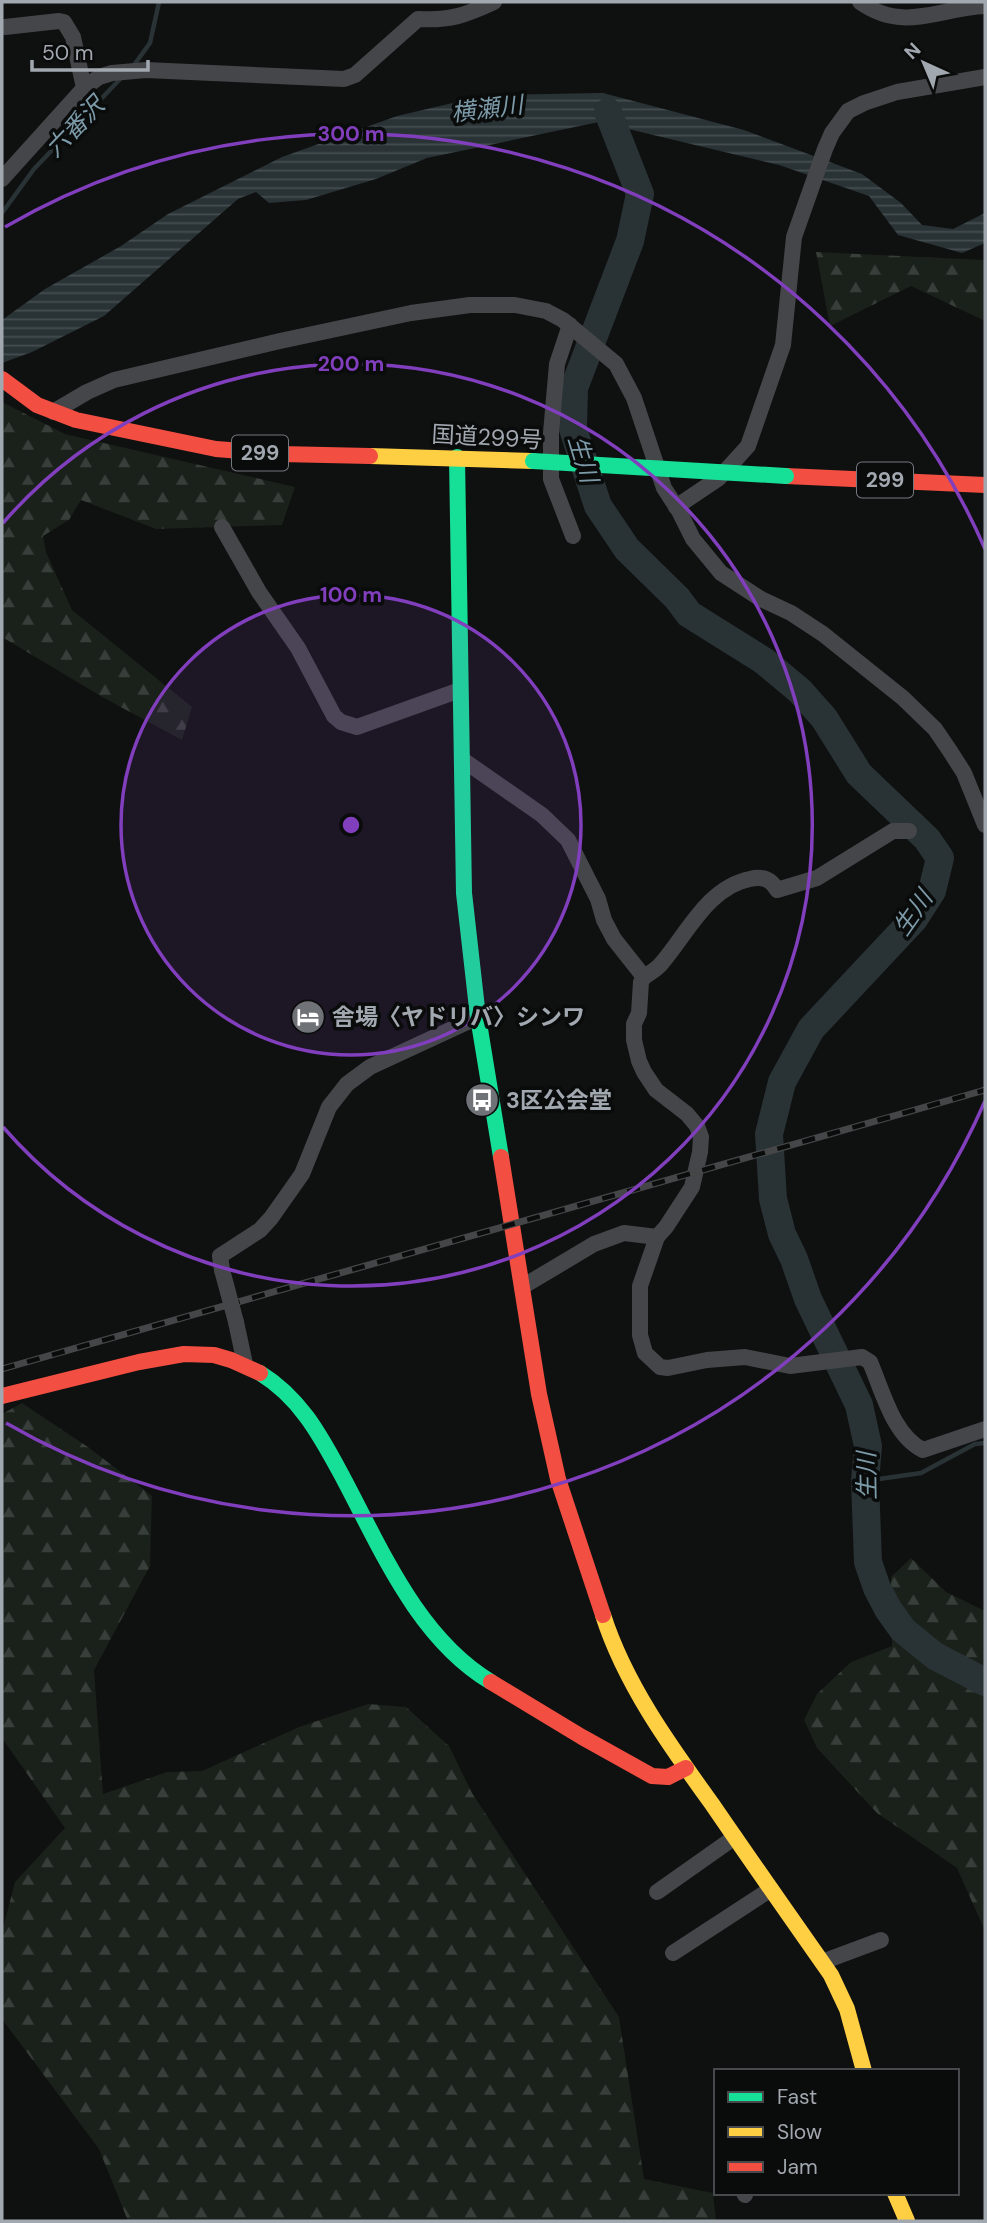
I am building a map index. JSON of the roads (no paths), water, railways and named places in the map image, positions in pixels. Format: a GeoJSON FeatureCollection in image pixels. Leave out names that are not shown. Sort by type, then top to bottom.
{"type":"FeatureCollection","features":[{"type":"Feature","properties":{"kind":"main road","name":"国道299号"},"geometry":{"type":"LineString","coordinates":[[2,379],[22,396],[53,412],[103,426],[216,449],[281,454],[457,457],[985,485]]}},
{"type":"Feature","properties":{"kind":"main road"},"geometry":{"type":"LineString","coordinates":[[457,457],[464,893],[478,1017],[539,1394],[558,1479],[609,1635],[642,1700],[843,1994],[851,2014],[864,2069]]}},
{"type":"Feature","properties":{"kind":"main road"},"geometry":{"type":"LineString","coordinates":[[2,1396],[166,1356],[197,1354],[245,1364],[282,1387],[300,1405],[315,1426],[406,1593],[444,1645],[473,1671],[652,1776],[668,1777],[687,1768]]}},
{"type":"Feature","properties":{"kind":"main road"},"geometry":{"type":"LineString","coordinates":[[896,2195],[907,2221]]}},
{"type":"Feature","properties":{"kind":"street"},"geometry":{"type":"LineString","coordinates":[[2,179],[84,88],[99,77],[146,70],[167,70],[344,79],[355,75],[418,19],[436,20],[462,16],[494,2]]}},
{"type":"Feature","properties":{"kind":"street"},"geometry":{"type":"LineString","coordinates":[[860,2],[896,18],[985,6]]}},
{"type":"Feature","properties":{"kind":"street"},"geometry":{"type":"LineString","coordinates":[[5,27],[59,20],[64,22],[73,37],[84,88]]}},
{"type":"Feature","properties":{"kind":"street"},"geometry":{"type":"LineString","coordinates":[[676,507],[719,478],[748,446],[783,345],[794,237],[832,133],[848,111],[864,103],[897,92],[985,77]]}},
{"type":"Feature","properties":{"kind":"street"},"geometry":{"type":"LineString","coordinates":[[53,412],[114,380],[388,317],[453,307],[515,305],[546,311],[576,330],[616,364],[634,398],[664,488],[693,539],[721,573],[823,634],[903,698],[935,729],[964,773],[985,825]]}},
{"type":"Feature","properties":{"kind":"street"},"geometry":{"type":"LineString","coordinates":[[573,536],[551,479],[551,433],[556,364],[576,330]]}},
{"type":"Feature","properties":{"kind":"street"},"geometry":{"type":"LineString","coordinates":[[222,527],[259,592],[298,648],[334,716],[341,722],[357,727],[460,690]]}},
{"type":"Feature","properties":{"kind":"street"},"geometry":{"type":"LineString","coordinates":[[463,760],[542,816],[568,840],[598,899],[604,920],[614,939],[644,977]]}},
{"type":"Feature","properties":{"kind":"street"},"geometry":{"type":"LineString","coordinates":[[909,831],[893,831],[825,874],[803,884],[777,890],[773,883],[766,879],[756,877],[744,880],[709,903],[660,965],[641,982],[639,1013],[634,1024],[634,1040],[639,1061],[656,1090],[687,1114],[701,1137],[692,1187],[657,1237],[640,1286],[640,1335],[642,1347],[651,1360],[660,1367],[668,1368],[707,1360],[745,1357],[790,1366],[862,1357],[870,1362],[894,1418],[906,1438],[915,1446],[923,1450],[985,1429]]}},
{"type":"Feature","properties":{"kind":"street"},"geometry":{"type":"LineString","coordinates":[[245,1364],[219,1256],[260,1230],[287,1197],[302,1174],[329,1107],[346,1084],[370,1067],[478,1017]]}},
{"type":"Feature","properties":{"kind":"street"},"geometry":{"type":"LineString","coordinates":[[522,1287],[594,1244],[624,1233],[657,1237]]}},
{"type":"Feature","properties":{"kind":"street"},"geometry":{"type":"LineString","coordinates":[[657,1892],[735,1837]]}},
{"type":"Feature","properties":{"kind":"street"},"geometry":{"type":"LineString","coordinates":[[673,1953],[771,1889]]}},
{"type":"Feature","properties":{"kind":"street"},"geometry":{"type":"LineString","coordinates":[[822,1962],[881,1940]]}},
{"type":"Feature","properties":{"kind":"water","name":"横瀬川"},"geometry":{"type":"Polygon","coordinates":[[[603,93],[744,130],[862,174],[901,203],[922,225],[953,229],[985,213],[985,243],[962,253],[898,235],[869,196],[779,165],[599,122],[427,158],[376,179],[306,200],[269,203],[256,192],[238,199],[104,316],[32,352],[2,363],[2,320],[45,289],[121,246],[168,214],[282,157],[397,116],[487,95],[603,93]]]}},
{"type":"Feature","properties":{"kind":"waterway","name":"六番沢"},"geometry":{"type":"LineString","coordinates":[[134,65],[150,43],[159,2]]}},
{"type":"Feature","properties":{"kind":"waterway","name":"六番沢"},"geometry":{"type":"LineString","coordinates":[[2,213],[34,169],[123,76]]}},
{"type":"Feature","properties":{"kind":"waterway","name":"生川"},"geometry":{"type":"LineString","coordinates":[[608,112],[640,194],[630,241],[574,388],[573,429],[598,506],[627,549],[677,598],[689,614],[764,661],[800,691],[824,718],[859,774],[927,839],[940,858],[932,891],[914,919],[811,1029],[782,1082],[769,1134],[773,1199],[782,1234],[808,1299],[859,1405],[868,1446],[865,1481],[868,1562],[877,1588],[903,1630],[935,1656],[985,1682]]}},
{"type":"Feature","properties":{"kind":"waterway"},"geometry":{"type":"LineString","coordinates":[[865,1481],[921,1473],[975,1444],[985,1443]]}},
{"type":"Feature","properties":{"kind":"railway"},"geometry":{"type":"LineString","coordinates":[[2,1369],[985,1090]]}},
{"type":"Feature","properties":{"kind":"place","name":"舎場〈ヤドリバ〉シンワ"},"geometry":{"type":"Point","coordinates":[308,1017]}},
{"type":"Feature","properties":{"kind":"place","name":"3区公会堂"},"geometry":{"type":"Point","coordinates":[482,1100]}}]}
